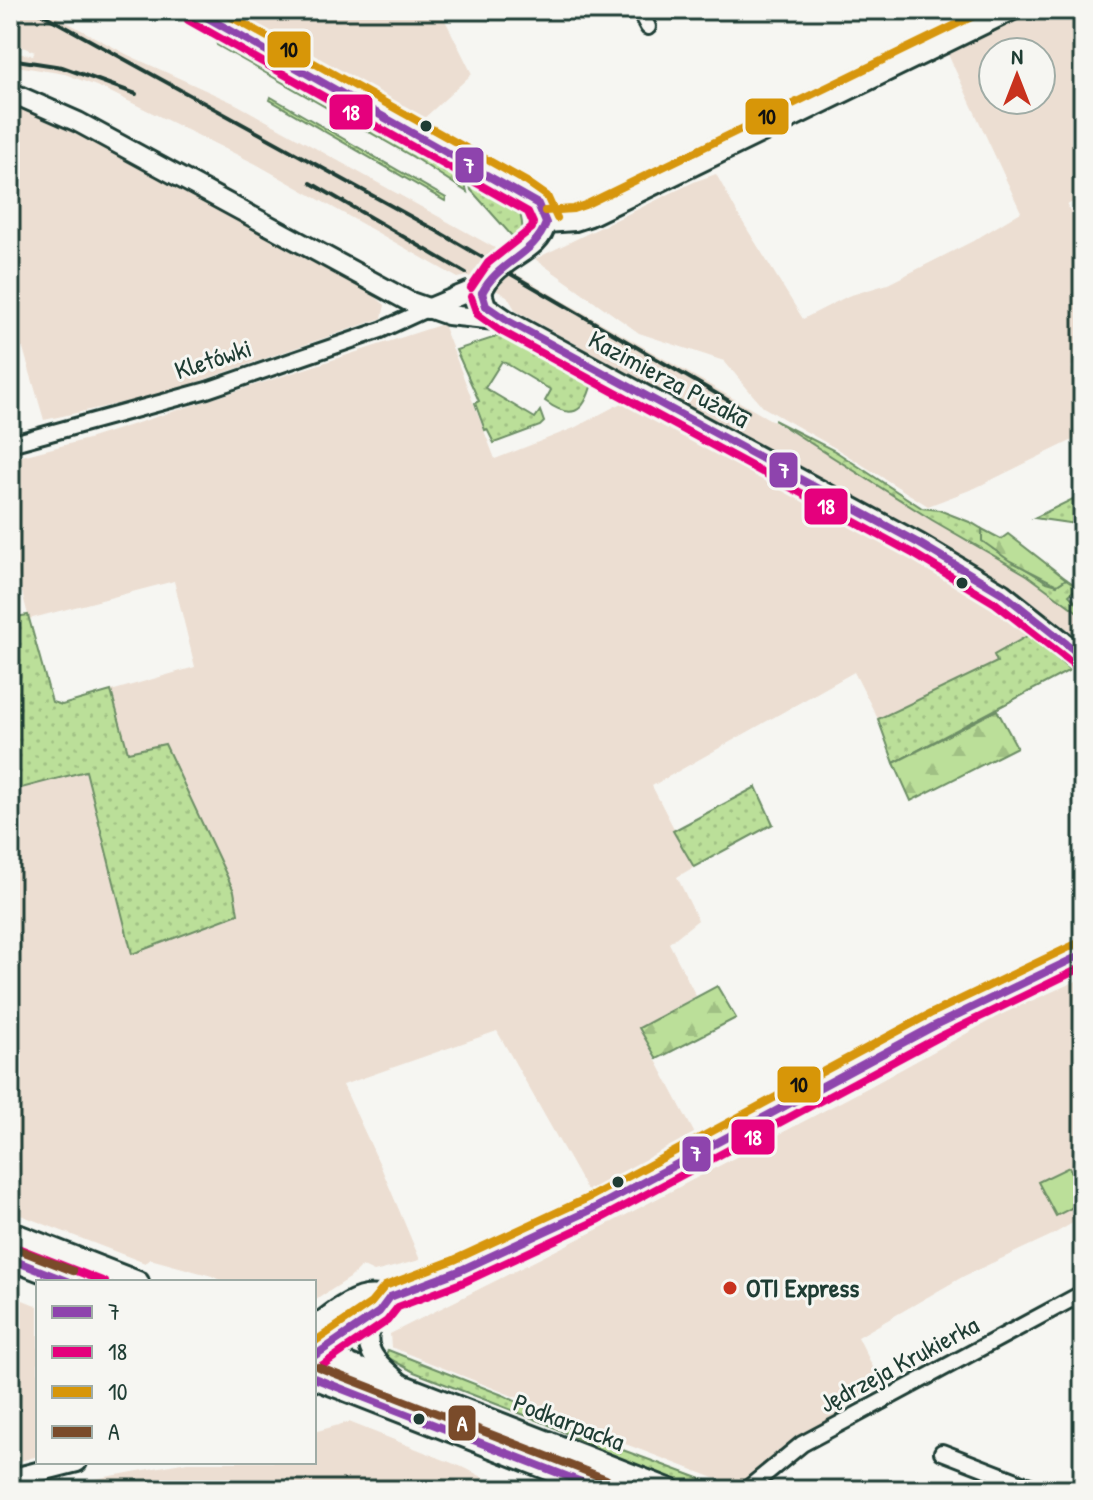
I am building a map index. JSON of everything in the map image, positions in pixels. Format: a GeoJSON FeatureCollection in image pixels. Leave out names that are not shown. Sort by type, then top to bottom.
{"type":"FeatureCollection","features":[{"type":"Feature","properties":{"kind":"main road"},"geometry":{"type":"LineString","coordinates":[[10,1232],[133,1280]]}},
{"type":"Feature","properties":{"kind":"main road"},"geometry":{"type":"LineString","coordinates":[[10,1259],[64,1280]]}},
{"type":"Feature","properties":{"kind":"main road","name":"Podkarpacka"},"geometry":{"type":"LineString","coordinates":[[316,1353],[671,1490]]}},
{"type":"Feature","properties":{"kind":"main road","name":"Podkarpacka"},"geometry":{"type":"LineString","coordinates":[[316,1379],[602,1490]]}},
{"type":"Feature","properties":{"kind":"street"},"geometry":{"type":"LineString","coordinates":[[194,10],[538,204],[546,223],[540,239],[491,275],[482,293],[468,292],[427,309]]}},
{"type":"Feature","properties":{"kind":"street"},"geometry":{"type":"LineString","coordinates":[[639,10],[648,27]]}},
{"type":"Feature","properties":{"kind":"street"},"geometry":{"type":"LineString","coordinates":[[546,223],[575,221],[590,216],[1013,10]]}},
{"type":"Feature","properties":{"kind":"street"},"geometry":{"type":"LineString","coordinates":[[10,92],[78,122],[268,227],[427,309],[448,315],[508,321]]}},
{"type":"Feature","properties":{"kind":"street","name":"Kazimierza Pużaka"},"geometry":{"type":"LineString","coordinates":[[482,293],[486,306],[508,321],[920,544],[1002,593],[1083,657]]}},
{"type":"Feature","properties":{"kind":"street","name":"Kletówki"},"geometry":{"type":"LineString","coordinates":[[10,444],[207,390],[381,330],[427,309]]}},
{"type":"Feature","properties":{"kind":"street"},"geometry":{"type":"LineString","coordinates":[[316,1325],[332,1313],[365,1296],[390,1297],[459,1271],[595,1208],[936,1025],[1083,954]]}},
{"type":"Feature","properties":{"kind":"street","name":"Jędrzeja Krukierka"},"geometry":{"type":"LineString","coordinates":[[746,1490],[802,1444],[1083,1293]]}},
{"type":"Feature","properties":{"kind":"street"},"geometry":{"type":"LineString","coordinates":[[316,1352],[375,1315],[390,1297]]}},
{"type":"Feature","properties":{"kind":"street"},"geometry":{"type":"LineString","coordinates":[[375,1315],[369,1330],[371,1352],[380,1366],[405,1386]]}},
{"type":"Feature","properties":{"kind":"street"},"geometry":{"type":"LineString","coordinates":[[942,1452],[1040,1490]]}},
{"type":"Feature","properties":{"kind":"street"},"geometry":{"type":"LineString","coordinates":[[10,1479],[69,1464]]}},
{"type":"Feature","properties":{"kind":"shaded area"},"geometry":{"type":"Polygon","coordinates":[[[10,10],[44,10],[128,55],[236,104],[495,248],[487,257],[778,424],[1027,575],[1083,616],[1083,642],[1017,590],[516,311],[507,296],[468,276],[458,278],[256,164],[104,89],[65,74],[10,65],[10,53],[33,55],[35,52],[10,42],[10,10]]]}},
{"type":"Feature","properties":{"kind":"shaded area"},"geometry":{"type":"Polygon","coordinates":[[[216,10],[440,10],[472,74],[420,122],[216,10]]]}},
{"type":"Feature","properties":{"kind":"shaded area"},"geometry":{"type":"Polygon","coordinates":[[[1034,10],[1083,10],[1083,197],[1067,205],[1083,234],[1083,359],[1071,367],[1083,389],[1083,435],[975,488],[928,506],[763,407],[724,361],[639,333],[535,259],[716,174],[803,319],[848,296],[888,284],[973,241],[1021,212],[946,50],[1034,10]]]}},
{"type":"Feature","properties":{"kind":"shaded area"},"geometry":{"type":"Polygon","coordinates":[[[10,99],[99,140],[150,169],[149,172],[371,293],[385,305],[382,318],[163,394],[44,420],[23,348],[10,351],[10,99]]]}},
{"type":"Feature","properties":{"kind":"shaded area"},"geometry":{"type":"Polygon","coordinates":[[[443,324],[495,459],[574,428],[625,401],[990,600],[1029,635],[995,654],[997,662],[878,719],[854,672],[652,786],[694,867],[677,877],[698,920],[669,943],[696,996],[639,1028],[697,1138],[589,1194],[497,1031],[343,1085],[420,1260],[374,1272],[360,1268],[316,1300],[316,1280],[219,1280],[150,1259],[145,1263],[10,1211],[10,791],[85,771],[132,954],[238,914],[234,891],[165,744],[128,752],[111,691],[195,667],[174,581],[29,619],[10,546],[10,459],[88,439],[443,324]]]}},
{"type":"Feature","properties":{"kind":"shaded area"},"geometry":{"type":"Polygon","coordinates":[[[1083,978],[1083,1217],[964,1276],[858,1337],[880,1381],[740,1488],[581,1427],[540,1407],[391,1347],[390,1334],[624,1216],[1002,1014],[1083,978]]]}},
{"type":"Feature","properties":{"kind":"shaded area"},"geometry":{"type":"Polygon","coordinates":[[[10,1295],[36,1305],[36,1457],[10,1464],[10,1295]]]}},
{"type":"Feature","properties":{"kind":"shaded area"},"geometry":{"type":"Polygon","coordinates":[[[349,1422],[467,1469],[507,1490],[36,1490],[176,1464],[316,1464],[316,1431],[349,1422]]]}},
{"type":"Feature","properties":{"kind":"green space"},"geometry":{"type":"Polygon","coordinates":[[[215,37],[408,144],[406,148],[415,152],[418,148],[463,175],[467,192],[413,157],[217,45],[215,37]]]}},
{"type":"Feature","properties":{"kind":"green space"},"geometry":{"type":"Polygon","coordinates":[[[271,97],[446,198],[445,201],[270,100],[271,97]]]}},
{"type":"Feature","properties":{"kind":"green space"},"geometry":{"type":"Polygon","coordinates":[[[469,179],[520,213],[522,229],[517,238],[471,190],[469,179]]]}},
{"type":"Feature","properties":{"kind":"green space"},"geometry":{"type":"Polygon","coordinates":[[[505,334],[591,379],[592,383],[580,407],[575,411],[562,411],[545,401],[551,390],[502,361],[485,388],[535,418],[540,411],[544,422],[494,443],[485,430],[475,403],[479,401],[456,350],[505,334]]]}},
{"type":"Feature","properties":{"kind":"green space"},"geometry":{"type":"Polygon","coordinates":[[[774,420],[835,451],[922,508],[939,510],[972,523],[982,529],[992,548],[1047,582],[1057,585],[1066,579],[1078,587],[1069,595],[1083,610],[1083,616],[1027,575],[932,520],[774,420]]]}},
{"type":"Feature","properties":{"kind":"green space"},"geometry":{"type":"Polygon","coordinates":[[[1083,494],[1083,525],[1034,518],[1083,494]]]}},
{"type":"Feature","properties":{"kind":"green space"},"geometry":{"type":"Polygon","coordinates":[[[982,529],[1001,539],[1008,534],[1066,579],[1057,585],[1010,561],[982,541],[982,529]]]}},
{"type":"Feature","properties":{"kind":"green space"},"geometry":{"type":"Polygon","coordinates":[[[28,615],[52,702],[62,705],[111,691],[128,752],[165,744],[234,891],[238,914],[132,954],[86,771],[10,791],[10,618],[28,615]]]}},
{"type":"Feature","properties":{"kind":"green space"},"geometry":{"type":"Polygon","coordinates":[[[1029,635],[1070,670],[894,763],[878,719],[997,662],[994,655],[1029,635]]]}},
{"type":"Feature","properties":{"kind":"green space"},"geometry":{"type":"Polygon","coordinates":[[[997,710],[1017,747],[911,801],[894,763],[997,710]]]}},
{"type":"Feature","properties":{"kind":"green space"},"geometry":{"type":"Polygon","coordinates":[[[756,787],[773,824],[694,867],[673,831],[756,787]]]}},
{"type":"Feature","properties":{"kind":"green space"},"geometry":{"type":"Polygon","coordinates":[[[717,986],[736,1018],[657,1059],[639,1028],[717,986]]]}},
{"type":"Feature","properties":{"kind":"green space"},"geometry":{"type":"Polygon","coordinates":[[[1069,1167],[1083,1194],[1083,1202],[1056,1216],[1038,1182],[1069,1167]]]}},
{"type":"Feature","properties":{"kind":"green space"},"geometry":{"type":"Polygon","coordinates":[[[388,1350],[505,1396],[582,1435],[731,1490],[695,1489],[617,1458],[545,1423],[414,1372],[385,1356],[388,1350]]]}},
{"type":"Feature","properties":{"kind":"railway"},"geometry":{"type":"LineString","coordinates":[[35,10],[437,231],[748,412]]}},
{"type":"Feature","properties":{"kind":"railway"},"geometry":{"type":"LineString","coordinates":[[10,59],[62,67],[136,94]]}},
{"type":"Feature","properties":{"kind":"railway"},"geometry":{"type":"LineString","coordinates":[[311,183],[466,273]]}},
{"type":"Feature","properties":{"kind":"transit line","name":"7"},"geometry":{"type":"LineString","coordinates":[[194,10],[538,204],[546,223],[541,234],[497,273],[482,293]]}},
{"type":"Feature","properties":{"kind":"transit line","name":"10"},"geometry":{"type":"LineString","coordinates":[[219,10],[527,182],[547,196],[557,218]]}},
{"type":"Feature","properties":{"kind":"transit line","name":"10"},"geometry":{"type":"LineString","coordinates":[[545,211],[585,205],[986,10]]}},
{"type":"Feature","properties":{"kind":"transit line","name":"18"},"geometry":{"type":"LineString","coordinates":[[188,20],[528,212],[532,228],[488,263],[471,288]]}},
{"type":"Feature","properties":{"kind":"transit line","name":"7"},"geometry":{"type":"LineString","coordinates":[[482,293],[486,306],[508,321],[920,544],[1002,593],[1083,657]]}},
{"type":"Feature","properties":{"kind":"transit line","name":"18"},"geometry":{"type":"LineString","coordinates":[[471,297],[477,314],[501,331],[914,554],[995,603],[1076,666]]}},
{"type":"Feature","properties":{"kind":"transit line","name":"10"},"geometry":{"type":"LineString","coordinates":[[316,1341],[371,1303],[385,1286],[454,1260],[590,1197],[930,1014],[1078,943]]}},
{"type":"Feature","properties":{"kind":"transit line","name":"7"},"geometry":{"type":"LineString","coordinates":[[316,1355],[379,1312],[390,1297],[459,1271],[595,1208],[936,1025],[1083,954]]}},
{"type":"Feature","properties":{"kind":"transit line","name":"18"},"geometry":{"type":"LineString","coordinates":[[321,1366],[387,1321],[398,1307],[464,1282],[600,1219],[941,1036],[1083,967]]}},
{"type":"Feature","properties":{"kind":"transit line","name":"18"},"geometry":{"type":"LineString","coordinates":[[10,1245],[100,1280]]}},
{"type":"Feature","properties":{"kind":"transit line","name":"A"},"geometry":{"type":"LineString","coordinates":[[14,1248],[73,1271]]}},
{"type":"Feature","properties":{"kind":"transit line","name":"7"},"geometry":{"type":"LineString","coordinates":[[10,1259],[64,1280]]}},
{"type":"Feature","properties":{"kind":"transit line","name":"A"},"geometry":{"type":"LineString","coordinates":[[318,1367],[606,1479]]}},
{"type":"Feature","properties":{"kind":"transit line","name":"7"},"geometry":{"type":"LineString","coordinates":[[316,1379],[602,1490]]}},
{"type":"Feature","properties":{"kind":"place","name":"OTI Express"},"geometry":{"type":"Point","coordinates":[730,1288]}}]}
